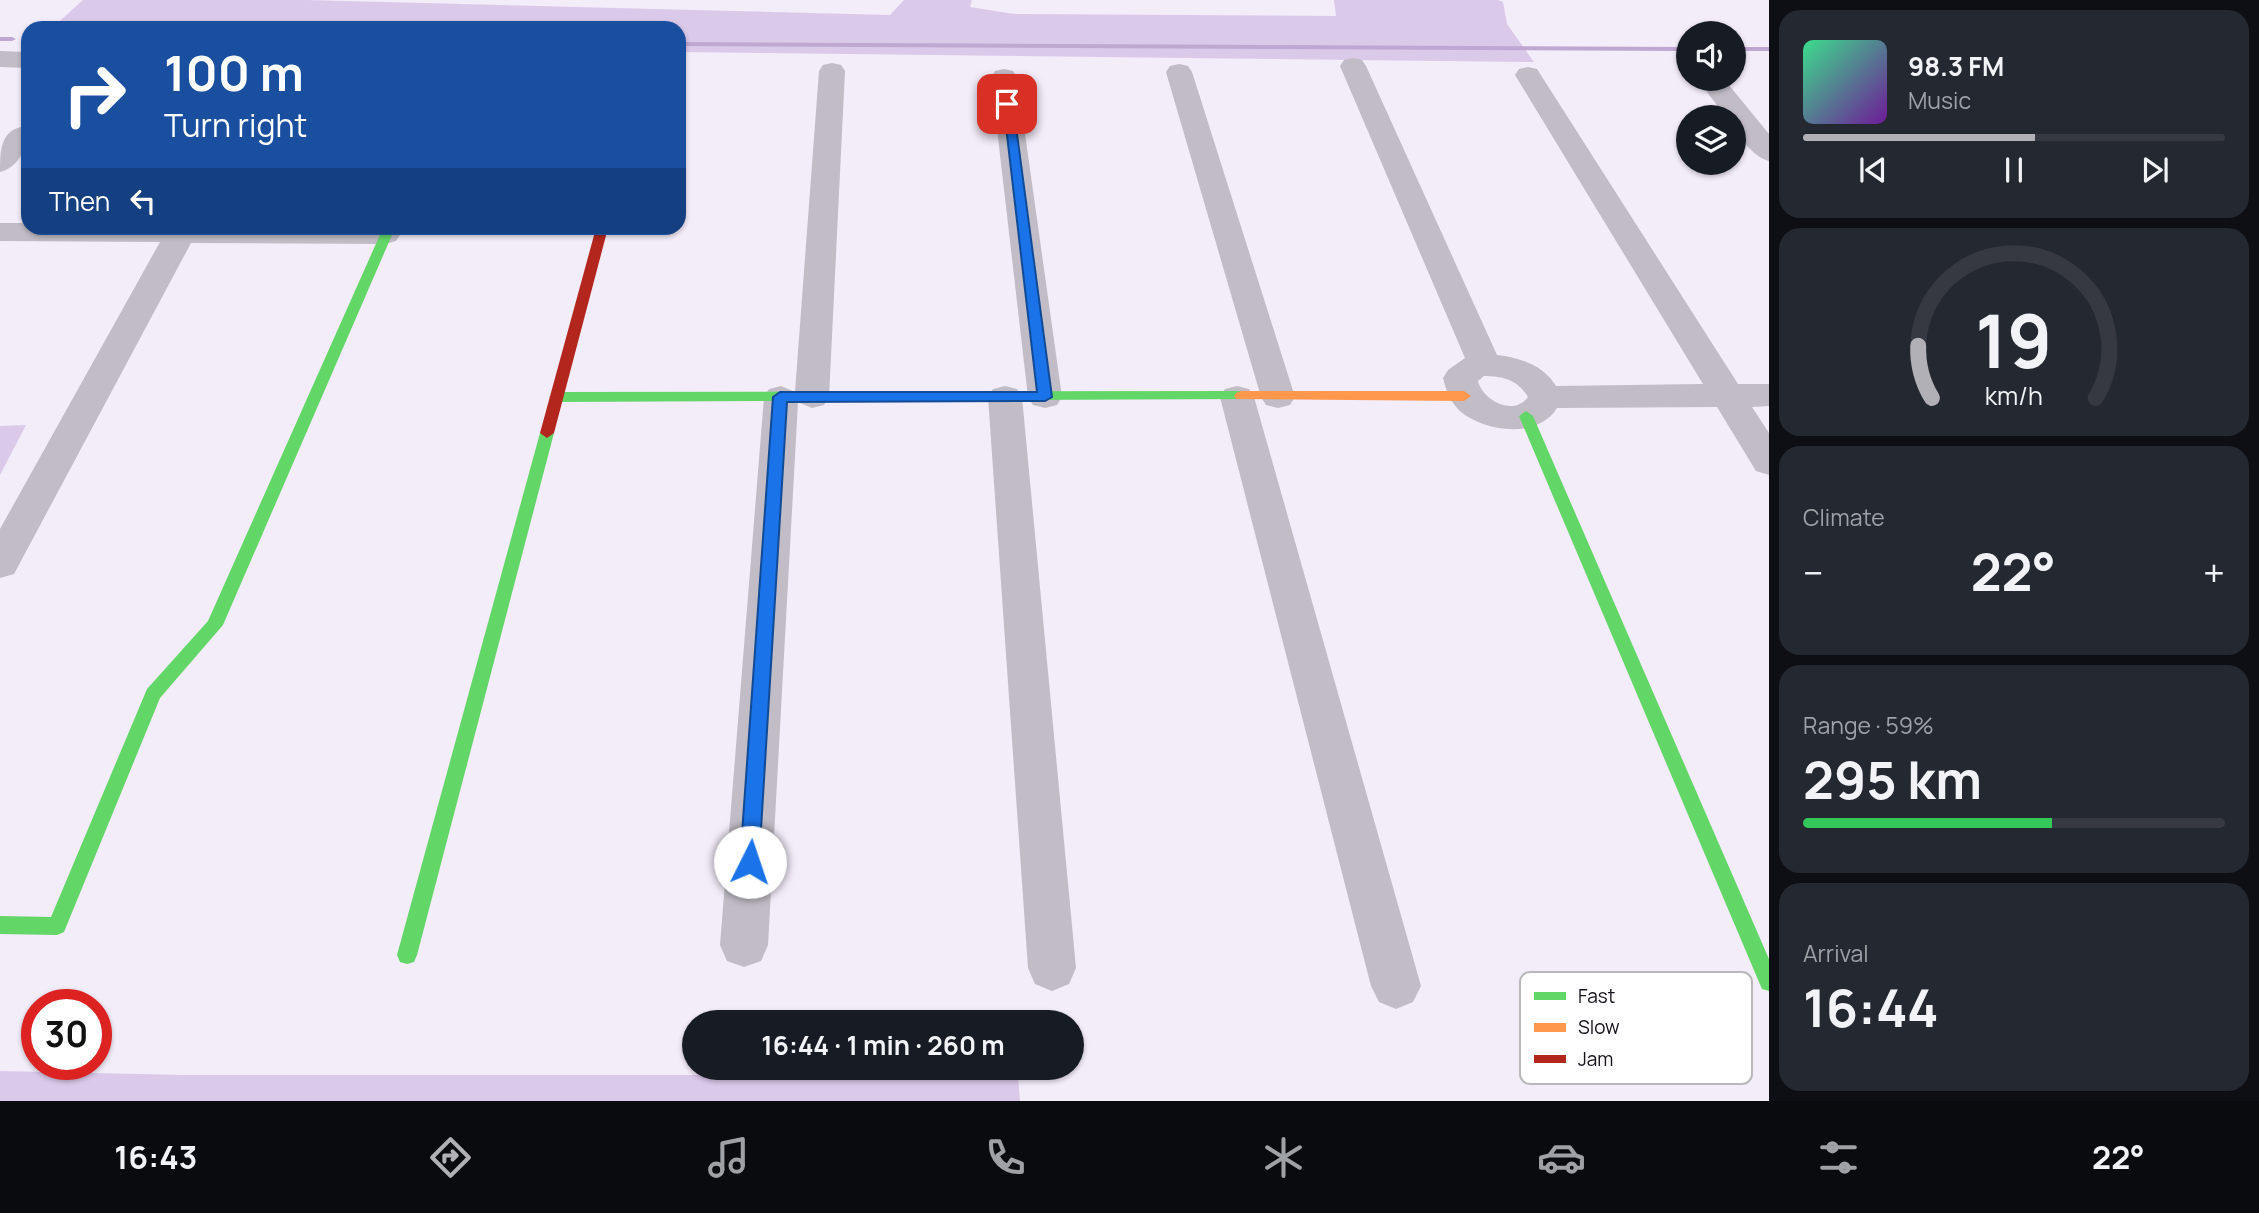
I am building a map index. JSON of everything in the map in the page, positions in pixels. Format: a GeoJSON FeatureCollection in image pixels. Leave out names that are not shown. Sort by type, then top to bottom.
{"type":"FeatureCollection","features":[{"type":"Feature","properties":{"kind":"street"},"geometry":{"type":"LineString","coordinates":[[0,59],[21,60]]}},
{"type":"Feature","properties":{"kind":"street"},"geometry":{"type":"LineString","coordinates":[[1353,66],[1485,365]]}},
{"type":"Feature","properties":{"kind":"street"},"geometry":{"type":"LineString","coordinates":[[744,945],[796,397],[832,71]]}},
{"type":"Feature","properties":{"kind":"street"},"geometry":{"type":"LineString","coordinates":[[1179,72],[1396,986]]}},
{"type":"Feature","properties":{"kind":"street"},"geometry":{"type":"LineString","coordinates":[[1528,75],[1769,462]]}},
{"type":"Feature","properties":{"kind":"street"},"geometry":{"type":"LineString","coordinates":[[1004,77],[1025,397],[1052,968]]}},
{"type":"Feature","properties":{"kind":"street"},"geometry":{"type":"LineString","coordinates":[[1720,91],[1769,152]]}},
{"type":"Feature","properties":{"kind":"street"},"geometry":{"type":"LineString","coordinates":[[0,163],[21,135]]}},
{"type":"Feature","properties":{"kind":"street"},"geometry":{"type":"LineString","coordinates":[[0,232],[21,232]]}},
{"type":"Feature","properties":{"kind":"street"},"geometry":{"type":"LineString","coordinates":[[0,564],[169,235]]}},
{"type":"Feature","properties":{"kind":"street"},"geometry":{"type":"LineString","coordinates":[[0,925],[57,926],[153,694],[215,625],[385,235]]}},
{"type":"Feature","properties":{"kind":"street"},"geometry":{"type":"LineString","coordinates":[[407,954],[600,235]]}},
{"type":"Feature","properties":{"kind":"street"},"geometry":{"type":"LineString","coordinates":[[1464,396],[1460,378],[1474,367],[1511,367],[1535,380],[1536,407],[1769,982]]}},
{"type":"Feature","properties":{"kind":"street"},"geometry":{"type":"LineString","coordinates":[[556,397],[1464,396],[1485,411],[1499,416],[1536,407],[1727,395],[1769,395]]}},
{"type":"Feature","properties":{"kind":"shaded area"},"geometry":{"type":"Polygon","coordinates":[[[83,0],[307,0],[890,15],[904,0],[972,0],[970,7],[1014,14],[1336,16],[1334,0],[1498,0],[1503,2],[1507,24],[1534,62],[686,52],[686,21],[60,21],[83,0]]]}},
{"type":"Feature","properties":{"kind":"shaded area"},"geometry":{"type":"Polygon","coordinates":[[[26,425],[0,475],[0,426],[26,425]]]}},
{"type":"Feature","properties":{"kind":"shaded area"},"geometry":{"type":"Polygon","coordinates":[[[0,1071],[21,1071],[21,1080],[112,1080],[112,1073],[682,1075],[682,1080],[1018,1080],[1020,1101],[0,1101],[0,1071]]]}},
{"type":"Feature","properties":{"kind":"waterway"},"geometry":{"type":"LineString","coordinates":[[0,39],[12,39]]}},
{"type":"Feature","properties":{"kind":"waterway"},"geometry":{"type":"LineString","coordinates":[[686,44],[1676,49]]}},
{"type":"Feature","properties":{"kind":"waterway"},"geometry":{"type":"LineString","coordinates":[[1746,49],[1769,49]]}},
{"type":"Feature","properties":{"kind":"traffic: fast"},"geometry":{"type":"LineString","coordinates":[[0,925],[57,926],[153,694],[215,625],[386,235]]}},
{"type":"Feature","properties":{"kind":"traffic: fast"},"geometry":{"type":"LineString","coordinates":[[556,397],[1241,396]]}},
{"type":"Feature","properties":{"kind":"traffic: fast"},"geometry":{"type":"LineString","coordinates":[[1526,416],[1769,982]]}},
{"type":"Feature","properties":{"kind":"traffic: fast"},"geometry":{"type":"LineString","coordinates":[[407,955],[547,433]]}},
{"type":"Feature","properties":{"kind":"traffic: slow"},"geometry":{"type":"LineString","coordinates":[[1241,396],[1464,396]]}},
{"type":"Feature","properties":{"kind":"traffic: jam"},"geometry":{"type":"LineString","coordinates":[[547,433],[600,235]]}},
{"type":"Feature","properties":{"kind":"route"},"geometry":{"type":"LineString","coordinates":[[750,862],[780,397],[1045,397],[1007,104]]}}]}
